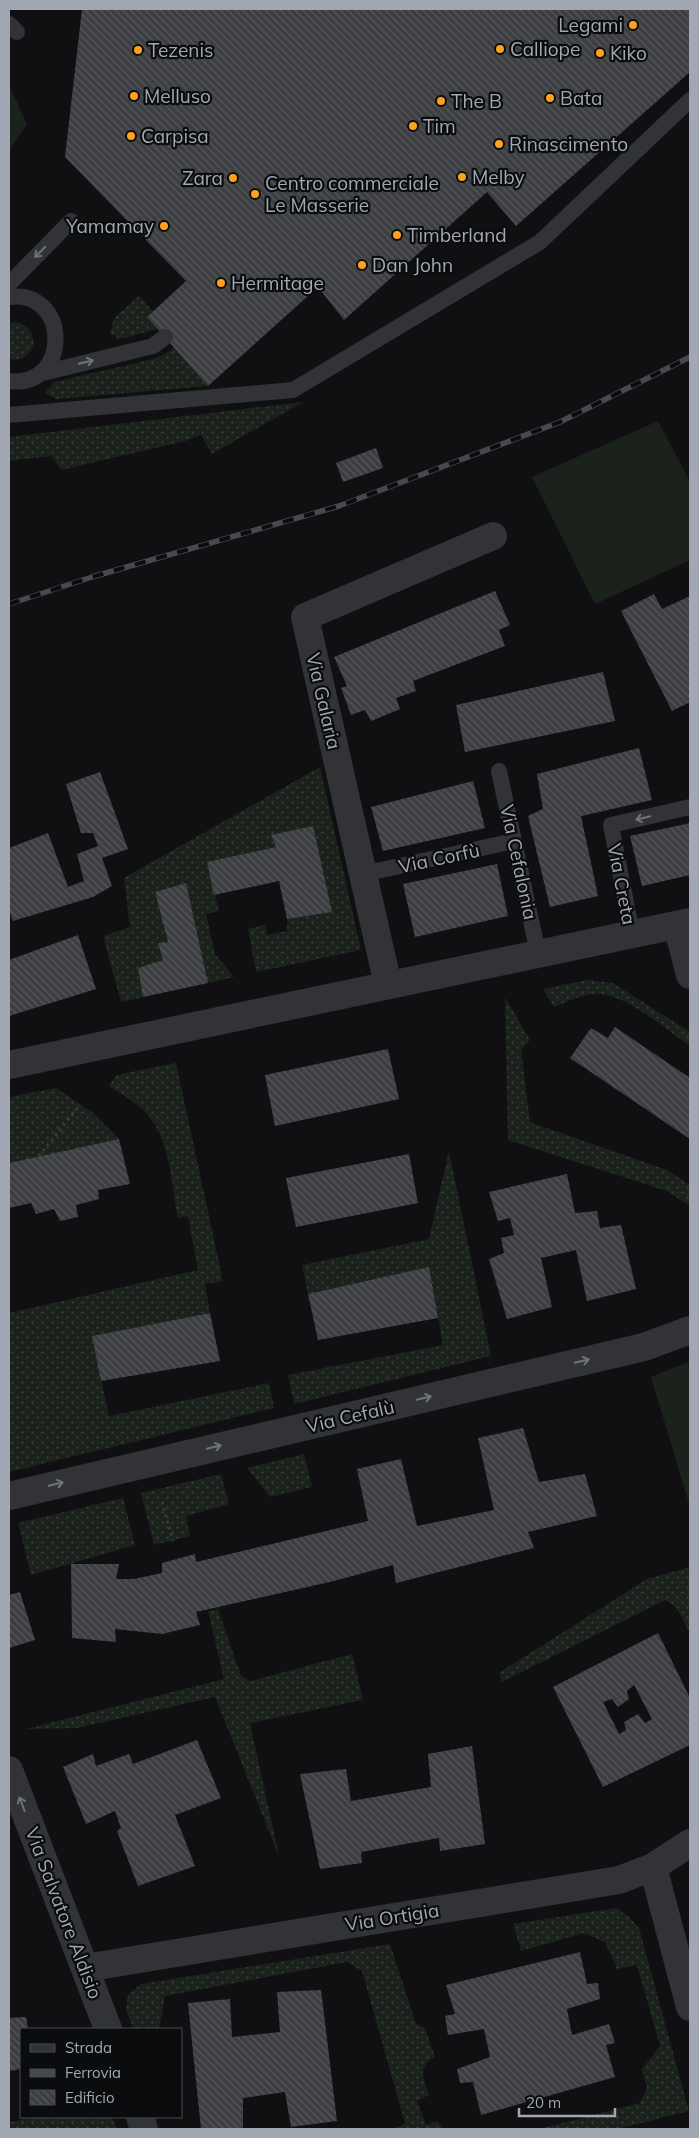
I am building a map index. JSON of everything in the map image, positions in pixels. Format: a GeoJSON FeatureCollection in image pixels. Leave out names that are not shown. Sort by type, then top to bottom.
{"type":"FeatureCollection","features":[{"type":"Feature","properties":{"kind":"street","name":"Via Galaria"},"geometry":{"type":"LineString","coordinates":[[388,984],[305,617],[493,536]]}},
{"type":"Feature","properties":{"kind":"street"},"geometry":{"type":"LineString","coordinates":[[9,1065],[684,923],[690,975]]}},
{"type":"Feature","properties":{"kind":"street","name":"Via Cefalù"},"geometry":{"type":"LineString","coordinates":[[9,1496],[644,1347],[690,1330]]}},
{"type":"Feature","properties":{"kind":"street","name":"Via Salvatore Aldisio"},"geometry":{"type":"LineString","coordinates":[[9,1770],[108,2028]]}},
{"type":"Feature","properties":{"kind":"street","name":"Via Ortigia"},"geometry":{"type":"LineString","coordinates":[[85,1968],[619,1880],[654,1867],[690,1843]]}},
{"type":"Feature","properties":{"kind":"street"},"geometry":{"type":"LineString","coordinates":[[654,1867],[690,2007]]}},
{"type":"Feature","properties":{"kind":"lane"},"geometry":{"type":"LineString","coordinates":[[9,415],[293,390],[540,242],[690,100]]}},
{"type":"Feature","properties":{"kind":"lane"},"geometry":{"type":"LineString","coordinates":[[9,284],[71,221]]}},
{"type":"Feature","properties":{"kind":"lane"},"geometry":{"type":"LineString","coordinates":[[9,297],[21,297],[38,304],[45,310],[55,325],[55,352],[51,361],[39,374]]}},
{"type":"Feature","properties":{"kind":"lane"},"geometry":{"type":"LineString","coordinates":[[10,382],[26,380],[39,374],[153,346],[166,337]]}},
{"type":"Feature","properties":{"kind":"lane","name":"Via Cefalonia"},"geometry":{"type":"LineString","coordinates":[[499,771],[538,953]]}},
{"type":"Feature","properties":{"kind":"lane","name":"Via Creta"},"geometry":{"type":"LineString","coordinates":[[632,934],[610,826],[690,807]]}},
{"type":"Feature","properties":{"kind":"lane","name":"Via Corfù"},"geometry":{"type":"LineString","coordinates":[[363,874],[514,841]]}},
{"type":"Feature","properties":{"kind":"path"},"geometry":{"type":"LineString","coordinates":[[39,1156],[80,1105]]}},
{"type":"Feature","properties":{"kind":"path"},"geometry":{"type":"LineString","coordinates":[[162,1502],[173,1541]]}},
{"type":"Feature","properties":{"kind":"shaded area"},"geometry":{"type":"Polygon","coordinates":[[[9,85],[27,124],[9,151],[9,85]]]}},
{"type":"Feature","properties":{"kind":"shaded area"},"geometry":{"type":"Polygon","coordinates":[[[139,296],[153,311],[147,317],[158,329],[119,339],[110,333],[114,318],[139,296]]]}},
{"type":"Feature","properties":{"kind":"shaded area"},"geometry":{"type":"Polygon","coordinates":[[[15,322],[29,329],[34,344],[30,352],[18,360],[9,359],[9,324],[15,322]]]}},
{"type":"Feature","properties":{"kind":"shaded area"},"geometry":{"type":"Polygon","coordinates":[[[175,348],[208,386],[56,399],[45,393],[54,382],[157,358],[175,348]]]}},
{"type":"Feature","properties":{"kind":"shaded area"},"geometry":{"type":"Polygon","coordinates":[[[303,402],[212,454],[201,435],[185,441],[61,470],[52,456],[9,461],[9,437],[303,402]]]}},
{"type":"Feature","properties":{"kind":"shaded area"},"geometry":{"type":"Polygon","coordinates":[[[658,421],[690,482],[690,560],[595,604],[532,477],[658,421]]]}},
{"type":"Feature","properties":{"kind":"shaded area"},"geometry":{"type":"Polygon","coordinates":[[[320,767],[361,950],[256,972],[248,929],[265,925],[267,935],[287,931],[287,919],[332,912],[313,827],[271,835],[276,847],[207,862],[219,911],[206,914],[215,954],[234,977],[208,983],[186,883],[155,892],[168,942],[158,943],[163,960],[138,968],[143,997],[121,1002],[103,936],[130,927],[124,878],[320,767]]]}},
{"type":"Feature","properties":{"kind":"shaded area"},"geometry":{"type":"Polygon","coordinates":[[[587,980],[613,983],[690,1032],[690,1046],[635,1007],[611,996],[593,994],[576,998],[554,1007],[543,989],[587,980]]]}},
{"type":"Feature","properties":{"kind":"shaded area"},"geometry":{"type":"Polygon","coordinates":[[[505,997],[530,1040],[521,1050],[530,1122],[667,1170],[690,1185],[690,1206],[667,1191],[508,1140],[505,997]]]}},
{"type":"Feature","properties":{"kind":"shaded area"},"geometry":{"type":"Polygon","coordinates":[[[176,1063],[223,1281],[205,1284],[210,1313],[92,1336],[109,1416],[269,1383],[274,1408],[9,1472],[9,1313],[198,1270],[188,1216],[178,1218],[165,1147],[160,1134],[144,1111],[109,1086],[116,1075],[176,1063]]]}},
{"type":"Feature","properties":{"kind":"shaded area"},"geometry":{"type":"Polygon","coordinates":[[[56,1088],[93,1113],[119,1139],[9,1163],[9,1097],[56,1088]]]}},
{"type":"Feature","properties":{"kind":"shaded area"},"geometry":{"type":"Polygon","coordinates":[[[449,1151],[491,1356],[294,1404],[288,1375],[443,1345],[429,1268],[308,1294],[302,1265],[429,1239],[449,1151]]]}},
{"type":"Feature","properties":{"kind":"shaded area"},"geometry":{"type":"Polygon","coordinates":[[[690,1361],[690,1507],[651,1377],[690,1361]]]}},
{"type":"Feature","properties":{"kind":"shaded area"},"geometry":{"type":"Polygon","coordinates":[[[304,1454],[312,1487],[270,1497],[247,1468],[304,1454]]]}},
{"type":"Feature","properties":{"kind":"shaded area"},"geometry":{"type":"Polygon","coordinates":[[[221,1474],[229,1504],[186,1516],[190,1536],[154,1545],[141,1493],[221,1474]]]}},
{"type":"Feature","properties":{"kind":"shaded area"},"geometry":{"type":"Polygon","coordinates":[[[123,1498],[135,1545],[31,1575],[18,1523],[123,1498]]]}},
{"type":"Feature","properties":{"kind":"shaded area"},"geometry":{"type":"Polygon","coordinates":[[[690,1567],[690,1633],[676,1607],[665,1600],[502,1682],[499,1673],[647,1579],[690,1567]]]}},
{"type":"Feature","properties":{"kind":"shaded area"},"geometry":{"type":"Polygon","coordinates":[[[218,1609],[241,1676],[250,1681],[352,1654],[363,1700],[250,1723],[279,1856],[215,1697],[77,1728],[26,1729],[224,1679],[208,1611],[218,1609]]]}},
{"type":"Feature","properties":{"kind":"shaded area"},"geometry":{"type":"Polygon","coordinates":[[[616,1908],[629,1917],[639,1928],[689,2111],[618,2129],[539,2129],[640,2103],[647,2088],[642,2069],[660,2046],[637,1965],[617,1969],[605,1942],[584,1933],[521,1951],[513,1924],[616,1908]]]}},
{"type":"Feature","properties":{"kind":"shaded area"},"geometry":{"type":"Polygon","coordinates":[[[390,1944],[416,2024],[425,2028],[435,2057],[423,2069],[429,2095],[417,2101],[426,2125],[438,2121],[443,2129],[395,2129],[405,2123],[362,1971],[347,1962],[165,1996],[159,2028],[133,2028],[126,2009],[128,1995],[141,1984],[390,1944]]]}},
{"type":"Feature","properties":{"kind":"shaded area"},"geometry":{"type":"Polygon","coordinates":[[[31,2118],[112,2118],[117,2129],[9,2129],[9,2122],[31,2118]]]}},
{"type":"Feature","properties":{"kind":"building"},"geometry":{"type":"Polygon","coordinates":[[[82,9],[690,9],[690,72],[516,226],[487,192],[344,320],[318,287],[208,386],[147,317],[186,281],[65,157],[82,9]]]}},
{"type":"Feature","properties":{"kind":"building"},"geometry":{"type":"Polygon","coordinates":[[[376,448],[383,468],[343,482],[336,463],[376,448]]]}},
{"type":"Feature","properties":{"kind":"building"},"geometry":{"type":"Polygon","coordinates":[[[495,591],[510,625],[499,630],[505,646],[413,681],[416,691],[396,698],[400,709],[371,721],[365,710],[351,715],[341,688],[347,686],[334,657],[495,591]]]}},
{"type":"Feature","properties":{"kind":"building"},"geometry":{"type":"Polygon","coordinates":[[[654,594],[662,609],[690,596],[690,702],[672,711],[621,611],[654,594]]]}},
{"type":"Feature","properties":{"kind":"building"},"geometry":{"type":"Polygon","coordinates":[[[603,672],[615,721],[465,752],[456,705],[603,672]]]}},
{"type":"Feature","properties":{"kind":"building"},"geometry":{"type":"Polygon","coordinates":[[[639,748],[652,800],[581,816],[598,896],[550,907],[528,816],[543,809],[537,774],[639,748]]]}},
{"type":"Feature","properties":{"kind":"building"},"geometry":{"type":"Polygon","coordinates":[[[100,772],[128,849],[102,858],[112,886],[93,897],[13,921],[9,911],[9,848],[48,833],[68,887],[84,881],[77,854],[98,846],[93,833],[81,833],[66,784],[100,772]]]}},
{"type":"Feature","properties":{"kind":"building"},"geometry":{"type":"Polygon","coordinates":[[[473,781],[485,828],[383,851],[371,807],[473,781]]]}},
{"type":"Feature","properties":{"kind":"building"},"geometry":{"type":"Polygon","coordinates":[[[690,823],[690,875],[642,886],[630,836],[690,823]]]}},
{"type":"Feature","properties":{"kind":"building"},"geometry":{"type":"Polygon","coordinates":[[[313,826],[332,912],[287,919],[279,881],[214,895],[207,862],[276,847],[271,835],[313,826]]]}},
{"type":"Feature","properties":{"kind":"building"},"geometry":{"type":"Polygon","coordinates":[[[497,864],[508,916],[415,937],[403,884],[497,864]]]}},
{"type":"Feature","properties":{"kind":"building"},"geometry":{"type":"Polygon","coordinates":[[[186,883],[208,983],[143,997],[138,968],[163,960],[158,943],[168,942],[155,892],[186,883]]]}},
{"type":"Feature","properties":{"kind":"building"},"geometry":{"type":"Polygon","coordinates":[[[78,935],[96,989],[9,1016],[9,960],[78,935]]]}},
{"type":"Feature","properties":{"kind":"building"},"geometry":{"type":"Polygon","coordinates":[[[615,1027],[690,1078],[690,1139],[570,1058],[591,1028],[608,1038],[615,1027]]]}},
{"type":"Feature","properties":{"kind":"building"},"geometry":{"type":"Polygon","coordinates":[[[388,1049],[399,1099],[275,1126],[265,1075],[388,1049]]]}},
{"type":"Feature","properties":{"kind":"building"},"geometry":{"type":"Polygon","coordinates":[[[119,1139],[130,1184],[98,1190],[99,1199],[76,1205],[78,1217],[60,1221],[54,1209],[36,1214],[31,1203],[9,1208],[9,1163],[119,1139]]]}},
{"type":"Feature","properties":{"kind":"building"},"geometry":{"type":"Polygon","coordinates":[[[409,1154],[418,1203],[296,1227],[286,1178],[409,1154]]]}},
{"type":"Feature","properties":{"kind":"building"},"geometry":{"type":"Polygon","coordinates":[[[567,1174],[575,1213],[597,1211],[600,1228],[621,1225],[636,1289],[587,1301],[576,1250],[541,1258],[552,1307],[507,1319],[489,1259],[504,1253],[501,1238],[514,1235],[510,1218],[498,1221],[489,1192],[567,1174]]]}},
{"type":"Feature","properties":{"kind":"building"},"geometry":{"type":"Polygon","coordinates":[[[429,1267],[438,1318],[318,1340],[308,1294],[429,1267]]]}},
{"type":"Feature","properties":{"kind":"building"},"geometry":{"type":"Polygon","coordinates":[[[210,1313],[220,1361],[101,1381],[92,1336],[210,1313]]]}},
{"type":"Feature","properties":{"kind":"building"},"geometry":{"type":"Polygon","coordinates":[[[523,1428],[539,1482],[585,1474],[597,1516],[528,1532],[534,1548],[396,1583],[393,1565],[334,1581],[196,1612],[200,1625],[162,1634],[115,1629],[116,1642],[72,1638],[71,1564],[119,1564],[116,1579],[134,1579],[162,1573],[162,1563],[195,1554],[196,1562],[368,1521],[357,1469],[401,1459],[417,1526],[494,1510],[478,1438],[523,1428]]]}},
{"type":"Feature","properties":{"kind":"building"},"geometry":{"type":"Polygon","coordinates":[[[20,1592],[35,1640],[9,1648],[9,1595],[20,1592]]]}},
{"type":"Feature","properties":{"kind":"building"},"geometry":{"type":"Polygon","coordinates":[[[658,1633],[690,1698],[690,1745],[603,1787],[553,1687],[658,1633]],[[634,1685],[627,1691],[629,1699],[618,1707],[612,1699],[603,1702],[619,1734],[626,1730],[624,1722],[638,1714],[645,1723],[652,1719],[634,1685]]]}},
{"type":"Feature","properties":{"kind":"building"},"geometry":{"type":"Polygon","coordinates":[[[197,1740],[221,1798],[175,1815],[195,1866],[138,1886],[117,1831],[121,1828],[115,1811],[86,1824],[63,1767],[93,1754],[96,1766],[129,1754],[133,1764],[197,1740]]]}},
{"type":"Feature","properties":{"kind":"building"},"geometry":{"type":"Polygon","coordinates":[[[472,1746],[485,1844],[440,1851],[439,1838],[361,1852],[362,1863],[320,1869],[300,1774],[346,1769],[351,1801],[431,1787],[428,1754],[472,1746]]]}},
{"type":"Feature","properties":{"kind":"building"},"geometry":{"type":"Polygon","coordinates":[[[580,1952],[587,1984],[598,1983],[600,1999],[567,2009],[572,2035],[609,2024],[615,2043],[606,2045],[615,2077],[481,2115],[473,2082],[460,2083],[457,2069],[490,2057],[484,2029],[448,2035],[445,2016],[455,2014],[446,1985],[580,1952]]]}},
{"type":"Feature","properties":{"kind":"building"},"geometry":{"type":"Polygon","coordinates":[[[321,1990],[337,2121],[291,2127],[285,2092],[243,2098],[243,2129],[201,2129],[188,2003],[230,1999],[232,2037],[280,2032],[277,1992],[321,1990]]]}},
{"type":"Feature","properties":{"kind":"building"},"geometry":{"type":"Polygon","coordinates":[[[26,2017],[28,2028],[20,2028],[20,2069],[9,2071],[9,2018],[26,2017]]]}},
{"type":"Feature","properties":{"kind":"railway"},"geometry":{"type":"LineString","coordinates":[[9,604],[92,577],[339,506],[560,422],[690,357]]}},
{"type":"Feature","properties":{"kind":"place","name":"Legami"},"geometry":{"type":"Point","coordinates":[633,25]}},
{"type":"Feature","properties":{"kind":"place","name":"Calliope"},"geometry":{"type":"Point","coordinates":[500,49]}},
{"type":"Feature","properties":{"kind":"place","name":"Tezenis"},"geometry":{"type":"Point","coordinates":[138,50]}},
{"type":"Feature","properties":{"kind":"place","name":"Kiko"},"geometry":{"type":"Point","coordinates":[600,53]}},
{"type":"Feature","properties":{"kind":"place","name":"Melluso"},"geometry":{"type":"Point","coordinates":[134,96]}},
{"type":"Feature","properties":{"kind":"place","name":"Bata"},"geometry":{"type":"Point","coordinates":[550,98]}},
{"type":"Feature","properties":{"kind":"place","name":"The B"},"geometry":{"type":"Point","coordinates":[441,101]}},
{"type":"Feature","properties":{"kind":"place","name":"Tim"},"geometry":{"type":"Point","coordinates":[413,126]}},
{"type":"Feature","properties":{"kind":"place","name":"Carpisa"},"geometry":{"type":"Point","coordinates":[131,136]}},
{"type":"Feature","properties":{"kind":"place","name":"Rinascimento"},"geometry":{"type":"Point","coordinates":[499,144]}},
{"type":"Feature","properties":{"kind":"place","name":"Melby"},"geometry":{"type":"Point","coordinates":[462,177]}},
{"type":"Feature","properties":{"kind":"place","name":"Zara"},"geometry":{"type":"Point","coordinates":[233,178]}},
{"type":"Feature","properties":{"kind":"place","name":"Centro commerciale Le Masserie"},"geometry":{"type":"Point","coordinates":[255,194]}},
{"type":"Feature","properties":{"kind":"place","name":"Yamamay"},"geometry":{"type":"Point","coordinates":[164,226]}},
{"type":"Feature","properties":{"kind":"place","name":"Timberland"},"geometry":{"type":"Point","coordinates":[397,235]}},
{"type":"Feature","properties":{"kind":"place","name":"Dan John"},"geometry":{"type":"Point","coordinates":[362,265]}},
{"type":"Feature","properties":{"kind":"place","name":"Hermitage"},"geometry":{"type":"Point","coordinates":[221,283]}}]}
